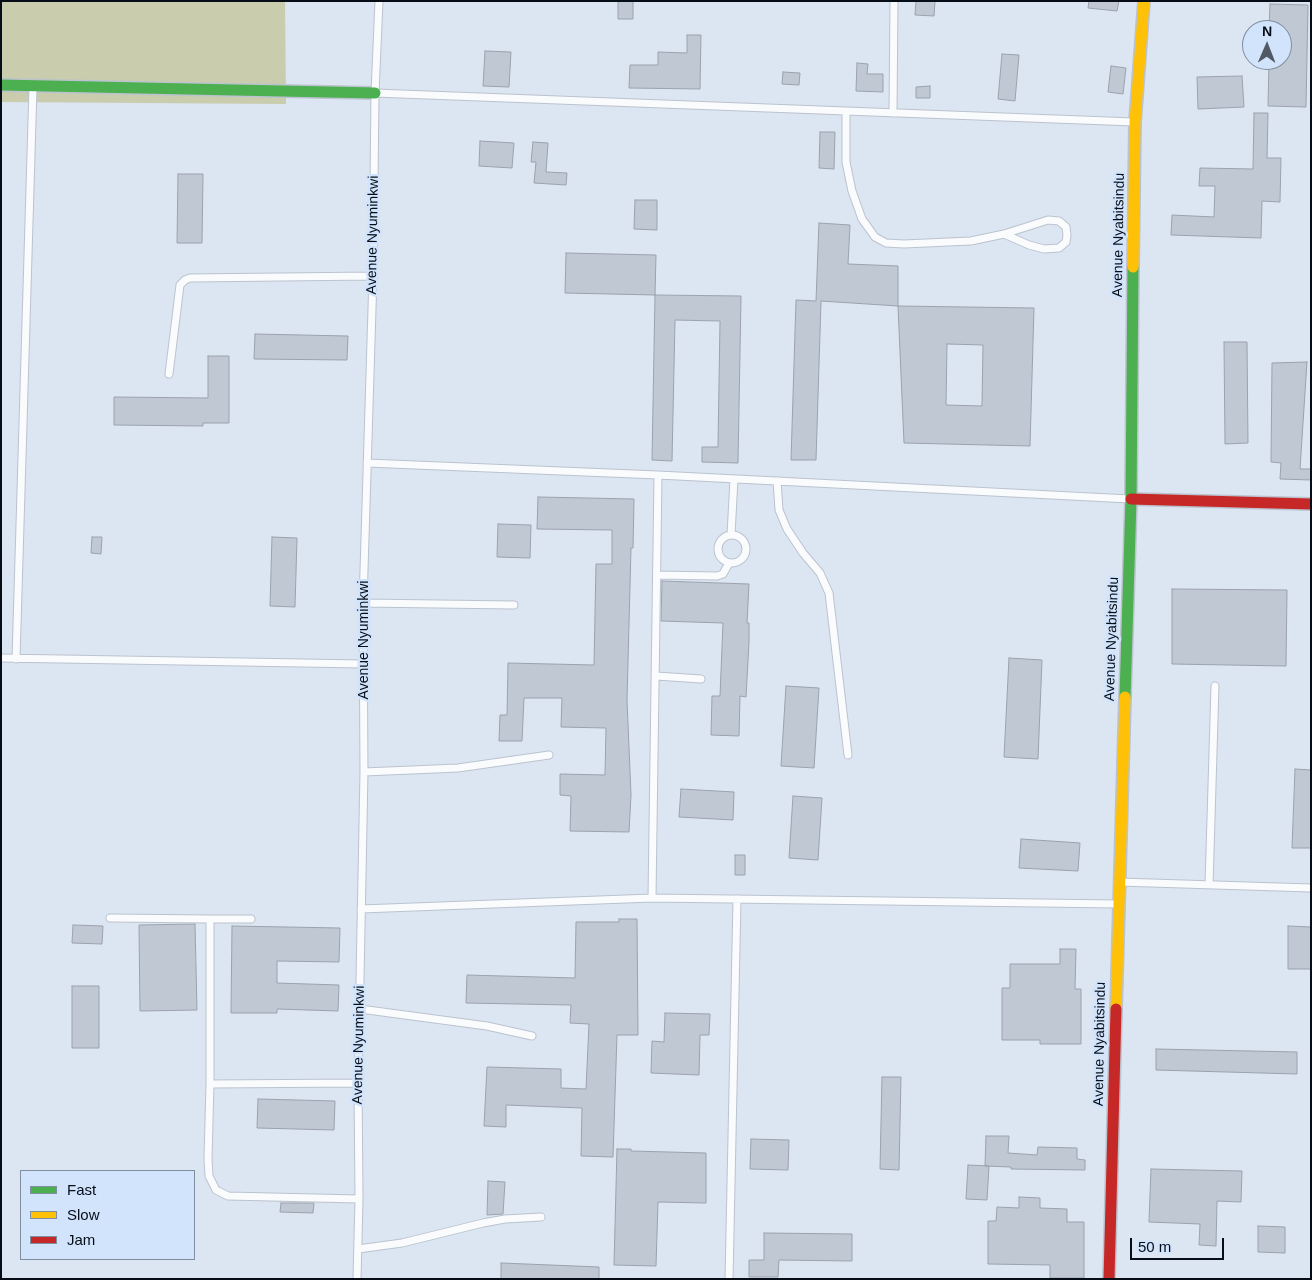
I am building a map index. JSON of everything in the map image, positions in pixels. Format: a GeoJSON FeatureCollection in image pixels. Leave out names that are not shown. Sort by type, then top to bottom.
{"type":"FeatureCollection","features":[{"type":"Feature","properties":{"kind":"street","name":"Avenue Nyabitsindu"},"geometry":{"type":"LineString","coordinates":[[1109,1279],[1131,499],[1135,122],[1144,1]]}},
{"type":"Feature","properties":{"kind":"street"},"geometry":{"type":"LineString","coordinates":[[1,85],[375,93]]}},
{"type":"Feature","properties":{"kind":"street"},"geometry":{"type":"LineString","coordinates":[[1131,499],[1311,504]]}},
{"type":"Feature","properties":{"kind":"lane","name":"Avenue Nyuminkwi"},"geometry":{"type":"LineString","coordinates":[[357,1279],[359,1199],[358,1083],[364,772],[363,603],[373,276],[375,93],[379,1]]}},
{"type":"Feature","properties":{"kind":"lane"},"geometry":{"type":"LineString","coordinates":[[893,113],[894,1]]}},
{"type":"Feature","properties":{"kind":"lane"},"geometry":{"type":"LineString","coordinates":[[16,659],[33,87]]}},
{"type":"Feature","properties":{"kind":"lane"},"geometry":{"type":"LineString","coordinates":[[375,93],[1135,122]]}},
{"type":"Feature","properties":{"kind":"lane"},"geometry":{"type":"LineString","coordinates":[[846,111],[846,162],[852,191],[862,219],[875,237],[886,243],[904,244],[971,241],[1004,234],[1048,220],[1059,222],[1066,227],[1067,235],[1066,242],[1060,248],[1044,249],[1029,245],[1004,234]]}},
{"type":"Feature","properties":{"kind":"lane"},"geometry":{"type":"LineString","coordinates":[[169,374],[180,285],[184,280],[190,278],[373,276]]}},
{"type":"Feature","properties":{"kind":"lane"},"geometry":{"type":"LineString","coordinates":[[367,463],[658,475],[1131,499]]}},
{"type":"Feature","properties":{"kind":"lane"},"geometry":{"type":"LineString","coordinates":[[652,898],[658,475]]}},
{"type":"Feature","properties":{"kind":"lane"},"geometry":{"type":"LineString","coordinates":[[730,535],[734,479]]}},
{"type":"Feature","properties":{"kind":"lane"},"geometry":{"type":"LineString","coordinates":[[777,481],[779,510],[787,529],[803,553],[820,573],[829,593],[848,755]]}},
{"type":"Feature","properties":{"kind":"lane"},"geometry":{"type":"LineString","coordinates":[[730,535],[738,537],[744,543],[746,550],[743,558],[737,563],[729,563],[722,559],[718,552],[718,545],[723,538],[730,535]]}},
{"type":"Feature","properties":{"kind":"lane"},"geometry":{"type":"LineString","coordinates":[[657,575],[717,576],[724,574],[729,563]]}},
{"type":"Feature","properties":{"kind":"lane"},"geometry":{"type":"LineString","coordinates":[[363,603],[514,605]]}},
{"type":"Feature","properties":{"kind":"lane"},"geometry":{"type":"LineString","coordinates":[[1,658],[363,664]]}},
{"type":"Feature","properties":{"kind":"lane"},"geometry":{"type":"LineString","coordinates":[[656,676],[701,679]]}},
{"type":"Feature","properties":{"kind":"lane"},"geometry":{"type":"LineString","coordinates":[[1209,885],[1215,686]]}},
{"type":"Feature","properties":{"kind":"lane"},"geometry":{"type":"LineString","coordinates":[[364,772],[458,768],[549,754]]}},
{"type":"Feature","properties":{"kind":"lane"},"geometry":{"type":"LineString","coordinates":[[1119,882],[1311,888]]}},
{"type":"Feature","properties":{"kind":"lane"},"geometry":{"type":"LineString","coordinates":[[361,909],[652,898],[1119,904]]}},
{"type":"Feature","properties":{"kind":"lane"},"geometry":{"type":"LineString","coordinates":[[729,1279],[737,899]]}},
{"type":"Feature","properties":{"kind":"lane"},"geometry":{"type":"LineString","coordinates":[[110,918],[251,919]]}},
{"type":"Feature","properties":{"kind":"lane"},"geometry":{"type":"LineString","coordinates":[[210,919],[209,1176],[216,1190],[228,1196],[359,1199]]}},
{"type":"Feature","properties":{"kind":"lane"},"geometry":{"type":"LineString","coordinates":[[360,1009],[487,1026],[532,1036]]}},
{"type":"Feature","properties":{"kind":"lane"},"geometry":{"type":"LineString","coordinates":[[210,1084],[358,1083]]}},
{"type":"Feature","properties":{"kind":"lane"},"geometry":{"type":"LineString","coordinates":[[358,1249],[402,1243],[505,1219],[541,1217]]}},
{"type":"Feature","properties":{"kind":"green space"},"geometry":{"type":"Polygon","coordinates":[[[1,1],[285,1],[286,104],[1,102],[1,1]]]}},
{"type":"Feature","properties":{"kind":"building"},"geometry":{"type":"Polygon","coordinates":[[[618,1],[633,1],[633,19],[618,19],[618,1]]]}},
{"type":"Feature","properties":{"kind":"building"},"geometry":{"type":"Polygon","coordinates":[[[916,1],[935,1],[934,16],[915,15],[916,1]]]}},
{"type":"Feature","properties":{"kind":"building"},"geometry":{"type":"Polygon","coordinates":[[[1089,1],[1119,1],[1117,11],[1088,8],[1089,1]]]}},
{"type":"Feature","properties":{"kind":"building"},"geometry":{"type":"Polygon","coordinates":[[[1270,4],[1308,5],[1306,107],[1268,106],[1269,70],[1292,70],[1292,20],[1269,20],[1270,4]]]}},
{"type":"Feature","properties":{"kind":"building"},"geometry":{"type":"Polygon","coordinates":[[[687,35],[701,35],[700,89],[629,88],[630,65],[658,65],[658,52],[687,53],[687,35]]]}},
{"type":"Feature","properties":{"kind":"building"},"geometry":{"type":"Polygon","coordinates":[[[485,51],[511,52],[509,87],[483,86],[485,51]]]}},
{"type":"Feature","properties":{"kind":"building"},"geometry":{"type":"Polygon","coordinates":[[[1002,54],[1019,55],[1015,101],[998,99],[1002,54]]]}},
{"type":"Feature","properties":{"kind":"building"},"geometry":{"type":"Polygon","coordinates":[[[857,63],[868,64],[867,74],[883,74],[883,92],[856,91],[857,63]]]}},
{"type":"Feature","properties":{"kind":"building"},"geometry":{"type":"Polygon","coordinates":[[[1111,66],[1126,68],[1123,94],[1108,92],[1111,66]]]}},
{"type":"Feature","properties":{"kind":"building"},"geometry":{"type":"Polygon","coordinates":[[[783,72],[800,73],[799,85],[782,84],[783,72]]]}},
{"type":"Feature","properties":{"kind":"building"},"geometry":{"type":"Polygon","coordinates":[[[1242,76],[1244,107],[1198,109],[1197,77],[1242,76]]]}},
{"type":"Feature","properties":{"kind":"building"},"geometry":{"type":"Polygon","coordinates":[[[930,86],[930,98],[916,98],[916,87],[930,86]]]}},
{"type":"Feature","properties":{"kind":"building"},"geometry":{"type":"Polygon","coordinates":[[[1254,113],[1268,113],[1267,158],[1281,158],[1280,202],[1262,201],[1261,238],[1171,235],[1172,215],[1214,217],[1215,186],[1199,186],[1200,168],[1253,169],[1254,113]]]}},
{"type":"Feature","properties":{"kind":"building"},"geometry":{"type":"Polygon","coordinates":[[[820,132],[835,132],[834,169],[819,168],[820,132]]]}},
{"type":"Feature","properties":{"kind":"building"},"geometry":{"type":"Polygon","coordinates":[[[480,141],[514,143],[512,168],[479,166],[480,141]]]}},
{"type":"Feature","properties":{"kind":"building"},"geometry":{"type":"Polygon","coordinates":[[[533,142],[548,143],[546,172],[567,173],[566,185],[534,183],[536,162],[531,162],[533,142]]]}},
{"type":"Feature","properties":{"kind":"building"},"geometry":{"type":"Polygon","coordinates":[[[178,174],[203,174],[202,243],[177,243],[178,174]]]}},
{"type":"Feature","properties":{"kind":"building"},"geometry":{"type":"Polygon","coordinates":[[[635,200],[657,200],[657,230],[634,229],[635,200]]]}},
{"type":"Feature","properties":{"kind":"building"},"geometry":{"type":"Polygon","coordinates":[[[819,223],[850,225],[848,264],[898,266],[898,306],[821,301],[816,460],[791,460],[796,300],[816,301],[819,223]]]}},
{"type":"Feature","properties":{"kind":"building"},"geometry":{"type":"Polygon","coordinates":[[[566,253],[656,255],[655,295],[565,293],[566,253]]]}},
{"type":"Feature","properties":{"kind":"building"},"geometry":{"type":"Polygon","coordinates":[[[655,295],[741,296],[738,463],[702,462],[702,447],[718,447],[720,321],[675,320],[672,461],[652,460],[655,295]]]}},
{"type":"Feature","properties":{"kind":"building"},"geometry":{"type":"Polygon","coordinates":[[[898,306],[1034,308],[1030,446],[904,443],[898,306]],[[947,344],[946,405],[982,406],[983,345],[947,344]]]}},
{"type":"Feature","properties":{"kind":"building"},"geometry":{"type":"Polygon","coordinates":[[[255,334],[348,336],[347,360],[254,359],[255,334]]]}},
{"type":"Feature","properties":{"kind":"building"},"geometry":{"type":"Polygon","coordinates":[[[1224,342],[1247,342],[1248,443],[1225,444],[1224,342]]]}},
{"type":"Feature","properties":{"kind":"building"},"geometry":{"type":"Polygon","coordinates":[[[208,356],[229,356],[229,423],[203,423],[203,426],[114,425],[114,397],[208,398],[208,356]]]}},
{"type":"Feature","properties":{"kind":"building"},"geometry":{"type":"Polygon","coordinates":[[[1307,362],[1300,469],[1311,469],[1311,480],[1280,479],[1281,463],[1271,462],[1272,363],[1307,362]]]}},
{"type":"Feature","properties":{"kind":"building"},"geometry":{"type":"Polygon","coordinates":[[[538,497],[634,499],[627,700],[631,795],[629,832],[570,831],[571,796],[560,795],[560,774],[605,775],[606,728],[561,727],[562,698],[524,698],[522,741],[499,741],[500,715],[507,715],[508,663],[594,665],[596,564],[612,564],[612,530],[537,529],[538,497]]]}},
{"type":"Feature","properties":{"kind":"building"},"geometry":{"type":"Polygon","coordinates":[[[498,524],[531,525],[530,558],[497,557],[498,524]]]}},
{"type":"Feature","properties":{"kind":"building"},"geometry":{"type":"Polygon","coordinates":[[[92,537],[102,537],[101,554],[91,553],[92,537]]]}},
{"type":"Feature","properties":{"kind":"building"},"geometry":{"type":"Polygon","coordinates":[[[272,537],[297,538],[295,607],[270,606],[272,537]]]}},
{"type":"Feature","properties":{"kind":"building"},"geometry":{"type":"Polygon","coordinates":[[[662,581],[749,584],[747,623],[749,623],[749,642],[746,697],[740,696],[739,736],[711,735],[712,696],[720,696],[723,623],[661,621],[662,581]]]}},
{"type":"Feature","properties":{"kind":"building"},"geometry":{"type":"Polygon","coordinates":[[[1172,589],[1287,590],[1286,666],[1172,664],[1172,589]]]}},
{"type":"Feature","properties":{"kind":"building"},"geometry":{"type":"Polygon","coordinates":[[[1009,658],[1042,660],[1038,759],[1004,757],[1009,658]]]}},
{"type":"Feature","properties":{"kind":"building"},"geometry":{"type":"Polygon","coordinates":[[[786,686],[819,688],[814,768],[781,766],[786,686]]]}},
{"type":"Feature","properties":{"kind":"building"},"geometry":{"type":"Polygon","coordinates":[[[1295,769],[1311,770],[1311,848],[1292,848],[1295,769]]]}},
{"type":"Feature","properties":{"kind":"building"},"geometry":{"type":"Polygon","coordinates":[[[681,789],[734,792],[733,820],[679,817],[681,789]]]}},
{"type":"Feature","properties":{"kind":"building"},"geometry":{"type":"Polygon","coordinates":[[[793,796],[822,798],[818,860],[789,858],[793,796]]]}},
{"type":"Feature","properties":{"kind":"building"},"geometry":{"type":"Polygon","coordinates":[[[1021,839],[1080,843],[1078,871],[1019,868],[1021,839]]]}},
{"type":"Feature","properties":{"kind":"building"},"geometry":{"type":"Polygon","coordinates":[[[735,855],[745,855],[745,875],[735,875],[735,855]]]}},
{"type":"Feature","properties":{"kind":"building"},"geometry":{"type":"Polygon","coordinates":[[[619,919],[637,919],[638,1035],[617,1035],[613,1157],[581,1156],[582,1108],[506,1105],[506,1127],[484,1126],[487,1067],[561,1069],[561,1088],[586,1089],[589,1024],[570,1023],[571,1005],[466,1003],[467,975],[575,978],[576,922],[619,922],[619,919]]]}},
{"type":"Feature","properties":{"kind":"building"},"geometry":{"type":"Polygon","coordinates":[[[195,924],[197,1010],[140,1011],[139,925],[195,924]]]}},
{"type":"Feature","properties":{"kind":"building"},"geometry":{"type":"Polygon","coordinates":[[[73,925],[103,926],[102,944],[72,943],[73,925]]]}},
{"type":"Feature","properties":{"kind":"building"},"geometry":{"type":"Polygon","coordinates":[[[232,926],[340,928],[339,962],[277,961],[277,983],[339,985],[338,1011],[277,1009],[277,1013],[231,1013],[232,926]]]}},
{"type":"Feature","properties":{"kind":"building"},"geometry":{"type":"Polygon","coordinates":[[[1288,926],[1311,927],[1311,969],[1288,969],[1288,926]]]}},
{"type":"Feature","properties":{"kind":"building"},"geometry":{"type":"Polygon","coordinates":[[[1060,949],[1076,949],[1075,989],[1081,989],[1081,1044],[1040,1044],[1040,1040],[1002,1040],[1002,988],[1010,988],[1010,964],[1060,964],[1060,949]]]}},
{"type":"Feature","properties":{"kind":"building"},"geometry":{"type":"Polygon","coordinates":[[[72,986],[99,986],[99,1048],[72,1048],[72,986]]]}},
{"type":"Feature","properties":{"kind":"building"},"geometry":{"type":"Polygon","coordinates":[[[665,1013],[710,1014],[709,1035],[700,1035],[699,1075],[651,1073],[652,1041],[664,1042],[665,1013]]]}},
{"type":"Feature","properties":{"kind":"building"},"geometry":{"type":"Polygon","coordinates":[[[1156,1049],[1297,1052],[1297,1074],[1156,1070],[1156,1049]]]}},
{"type":"Feature","properties":{"kind":"building"},"geometry":{"type":"Polygon","coordinates":[[[882,1077],[901,1077],[899,1170],[880,1169],[882,1077]]]}},
{"type":"Feature","properties":{"kind":"building"},"geometry":{"type":"Polygon","coordinates":[[[258,1099],[335,1101],[334,1130],[257,1128],[258,1099]]]}},
{"type":"Feature","properties":{"kind":"building"},"geometry":{"type":"Polygon","coordinates":[[[986,1136],[1009,1136],[1008,1153],[1037,1155],[1038,1147],[1077,1148],[1077,1159],[1085,1160],[1085,1170],[1011,1169],[1011,1167],[985,1166],[986,1136]]]}},
{"type":"Feature","properties":{"kind":"building"},"geometry":{"type":"Polygon","coordinates":[[[751,1139],[789,1140],[788,1170],[750,1169],[751,1139]]]}},
{"type":"Feature","properties":{"kind":"building"},"geometry":{"type":"Polygon","coordinates":[[[617,1149],[706,1153],[706,1203],[658,1202],[656,1266],[614,1265],[617,1149]]]}},
{"type":"Feature","properties":{"kind":"building"},"geometry":{"type":"Polygon","coordinates":[[[968,1165],[989,1166],[987,1200],[966,1199],[968,1165]]]}},
{"type":"Feature","properties":{"kind":"building"},"geometry":{"type":"Polygon","coordinates":[[[1151,1169],[1242,1171],[1241,1202],[1217,1201],[1216,1246],[1199,1245],[1200,1224],[1149,1222],[1151,1169]]]}},
{"type":"Feature","properties":{"kind":"building"},"geometry":{"type":"Polygon","coordinates":[[[488,1181],[505,1182],[503,1214],[487,1215],[488,1181]]]}},
{"type":"Feature","properties":{"kind":"building"},"geometry":{"type":"Polygon","coordinates":[[[1019,1197],[1040,1198],[1040,1208],[1067,1209],[1067,1222],[1084,1222],[1084,1278],[1050,1278],[1050,1265],[988,1264],[988,1221],[996,1221],[997,1207],[1019,1208],[1019,1197]]]}},
{"type":"Feature","properties":{"kind":"building"},"geometry":{"type":"Polygon","coordinates":[[[281,1203],[314,1203],[313,1213],[280,1212],[281,1203]]]}},
{"type":"Feature","properties":{"kind":"building"},"geometry":{"type":"Polygon","coordinates":[[[1258,1226],[1285,1227],[1285,1253],[1258,1252],[1258,1226]]]}},
{"type":"Feature","properties":{"kind":"building"},"geometry":{"type":"Polygon","coordinates":[[[764,1233],[852,1234],[852,1261],[779,1260],[778,1277],[749,1277],[749,1260],[764,1260],[764,1233]]]}},
{"type":"Feature","properties":{"kind":"building"},"geometry":{"type":"Polygon","coordinates":[[[501,1263],[599,1267],[599,1279],[501,1279],[501,1263]]]}},
{"type":"Feature","properties":{"kind":"traffic: fast"},"geometry":{"type":"LineString","coordinates":[[1,85],[375,93]]}},
{"type":"Feature","properties":{"kind":"traffic: fast"},"geometry":{"type":"LineString","coordinates":[[1125,697],[1131,499],[1133,267]]}},
{"type":"Feature","properties":{"kind":"traffic: slow"},"geometry":{"type":"LineString","coordinates":[[1133,267],[1135,122],[1144,1]]}},
{"type":"Feature","properties":{"kind":"traffic: slow"},"geometry":{"type":"LineString","coordinates":[[1116,1009],[1125,697]]}},
{"type":"Feature","properties":{"kind":"traffic: jam"},"geometry":{"type":"LineString","coordinates":[[1131,499],[1311,504]]}},
{"type":"Feature","properties":{"kind":"traffic: jam"},"geometry":{"type":"LineString","coordinates":[[1109,1279],[1116,1009]]}}]}
